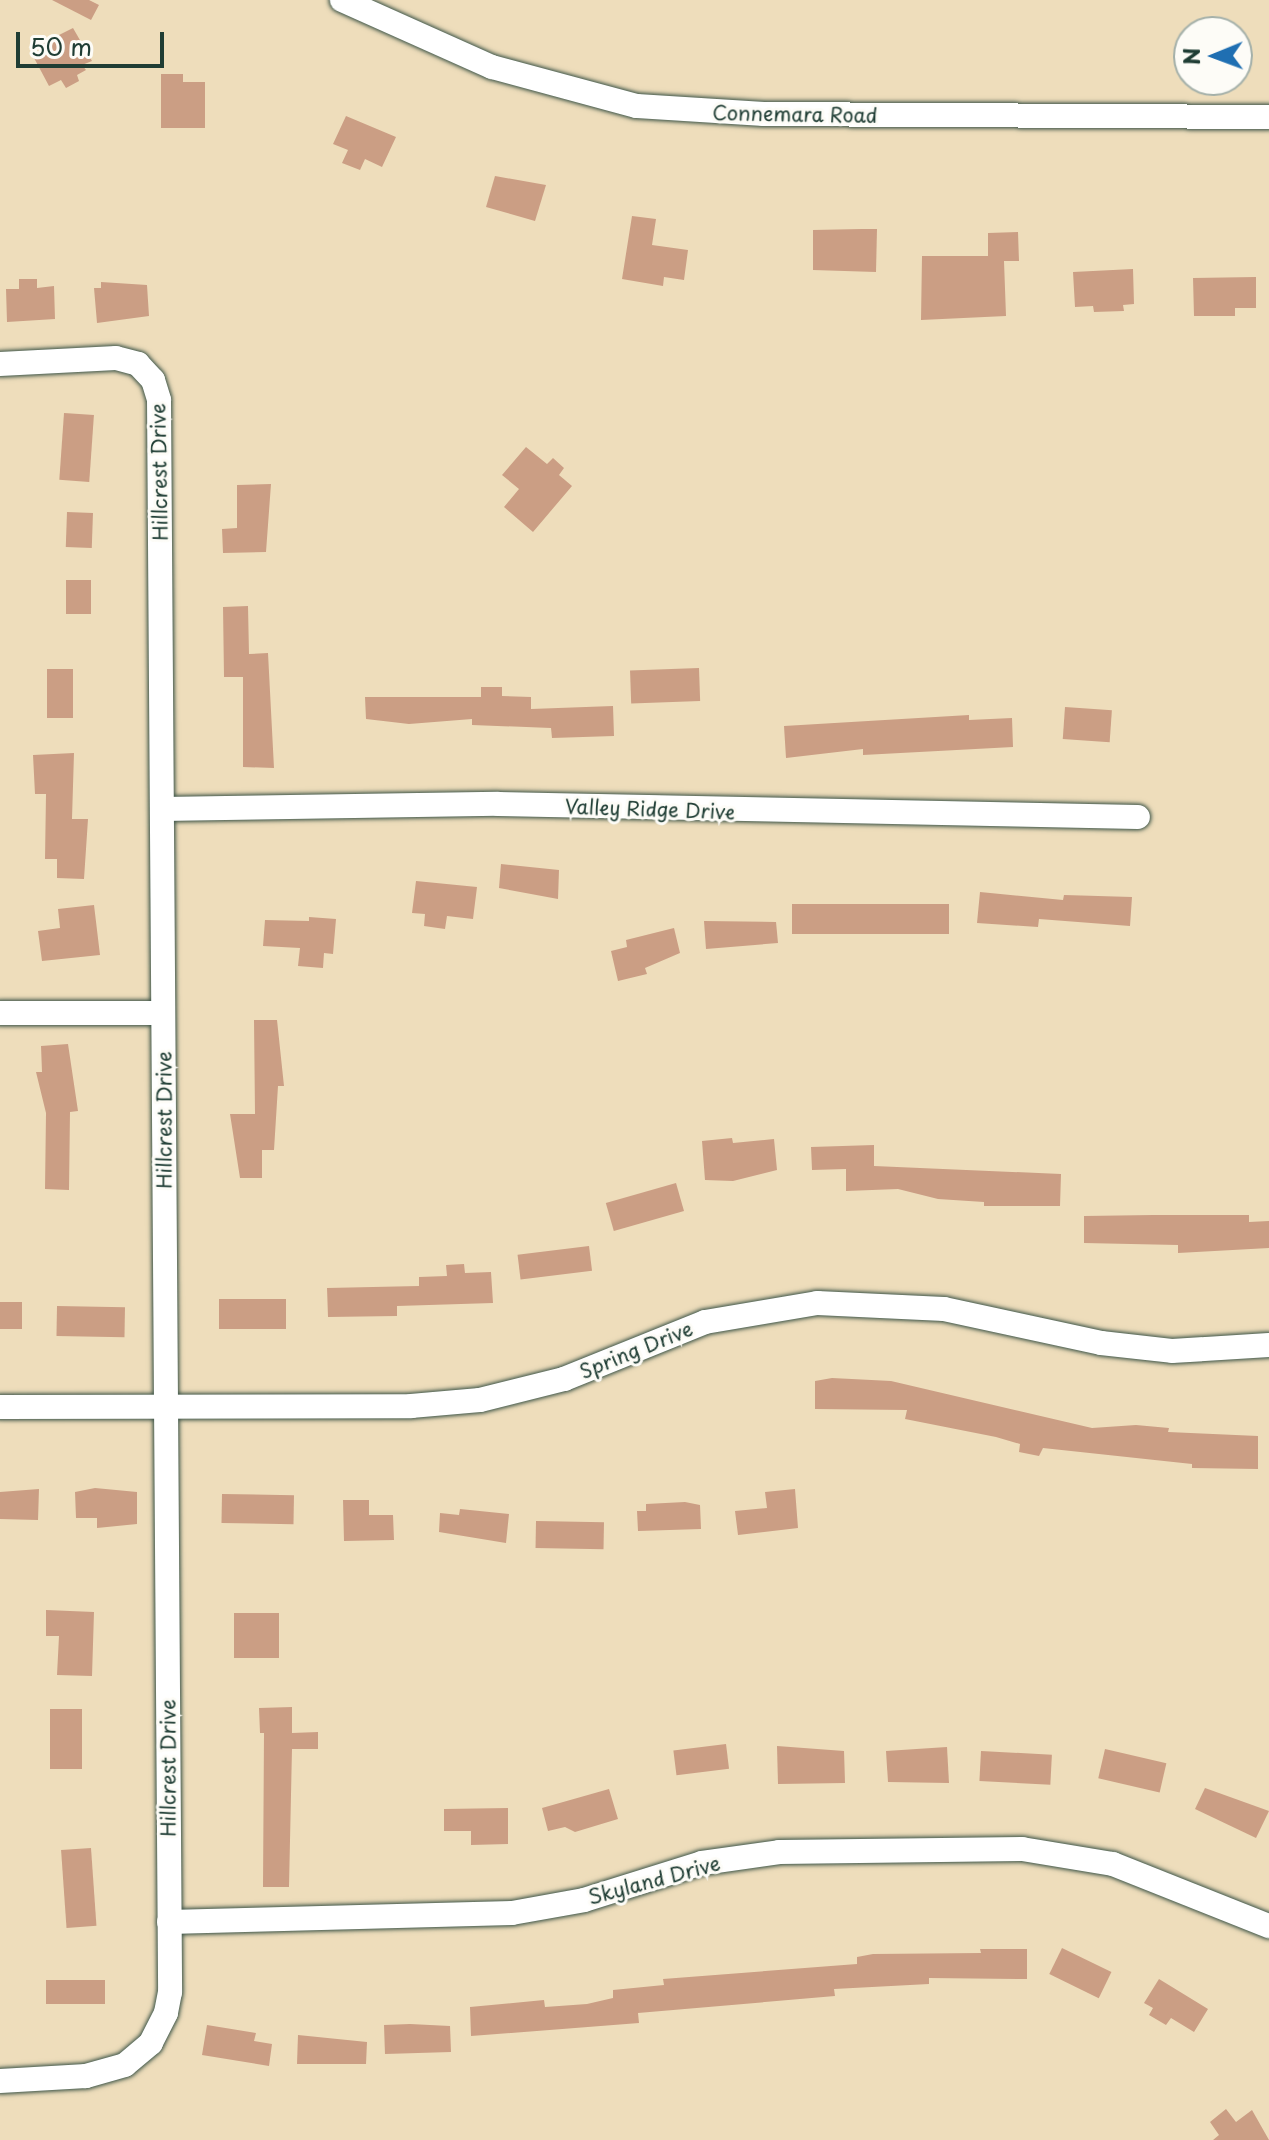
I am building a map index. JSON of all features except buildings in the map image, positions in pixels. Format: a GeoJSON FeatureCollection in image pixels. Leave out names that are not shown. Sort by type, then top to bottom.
{"type":"FeatureCollection","features":[{"type":"Feature","properties":{"kind":"street","name":"Connemara Road"},"geometry":{"type":"LineString","coordinates":[[342,0],[492,67],[637,106],[748,114],[1269,117]]}},
{"type":"Feature","properties":{"kind":"street","name":"Hillcrest Drive"},"geometry":{"type":"LineString","coordinates":[[0,364],[100,358],[138,364],[153,380],[159,400],[170,1992],[166,2013],[151,2043],[107,2072],[0,2081]]}},
{"type":"Feature","properties":{"kind":"street","name":"Valley Ridge Drive"},"geometry":{"type":"LineString","coordinates":[[162,809],[498,804],[1138,817]]}},
{"type":"Feature","properties":{"kind":"street"},"geometry":{"type":"LineString","coordinates":[[0,1013],[163,1013]]}},
{"type":"Feature","properties":{"kind":"street","name":"Spring Drive"},"geometry":{"type":"LineString","coordinates":[[0,1407],[411,1406],[480,1400],[564,1379],[705,1322],[817,1303],[944,1309],[1101,1343],[1172,1351],[1269,1345]]}},
{"type":"Feature","properties":{"kind":"street","name":"Skyland Drive"},"geometry":{"type":"LineString","coordinates":[[169,1922],[512,1913],[584,1900],[702,1863],[779,1852],[1022,1849],[1113,1864],[1269,1926]]}}]}
